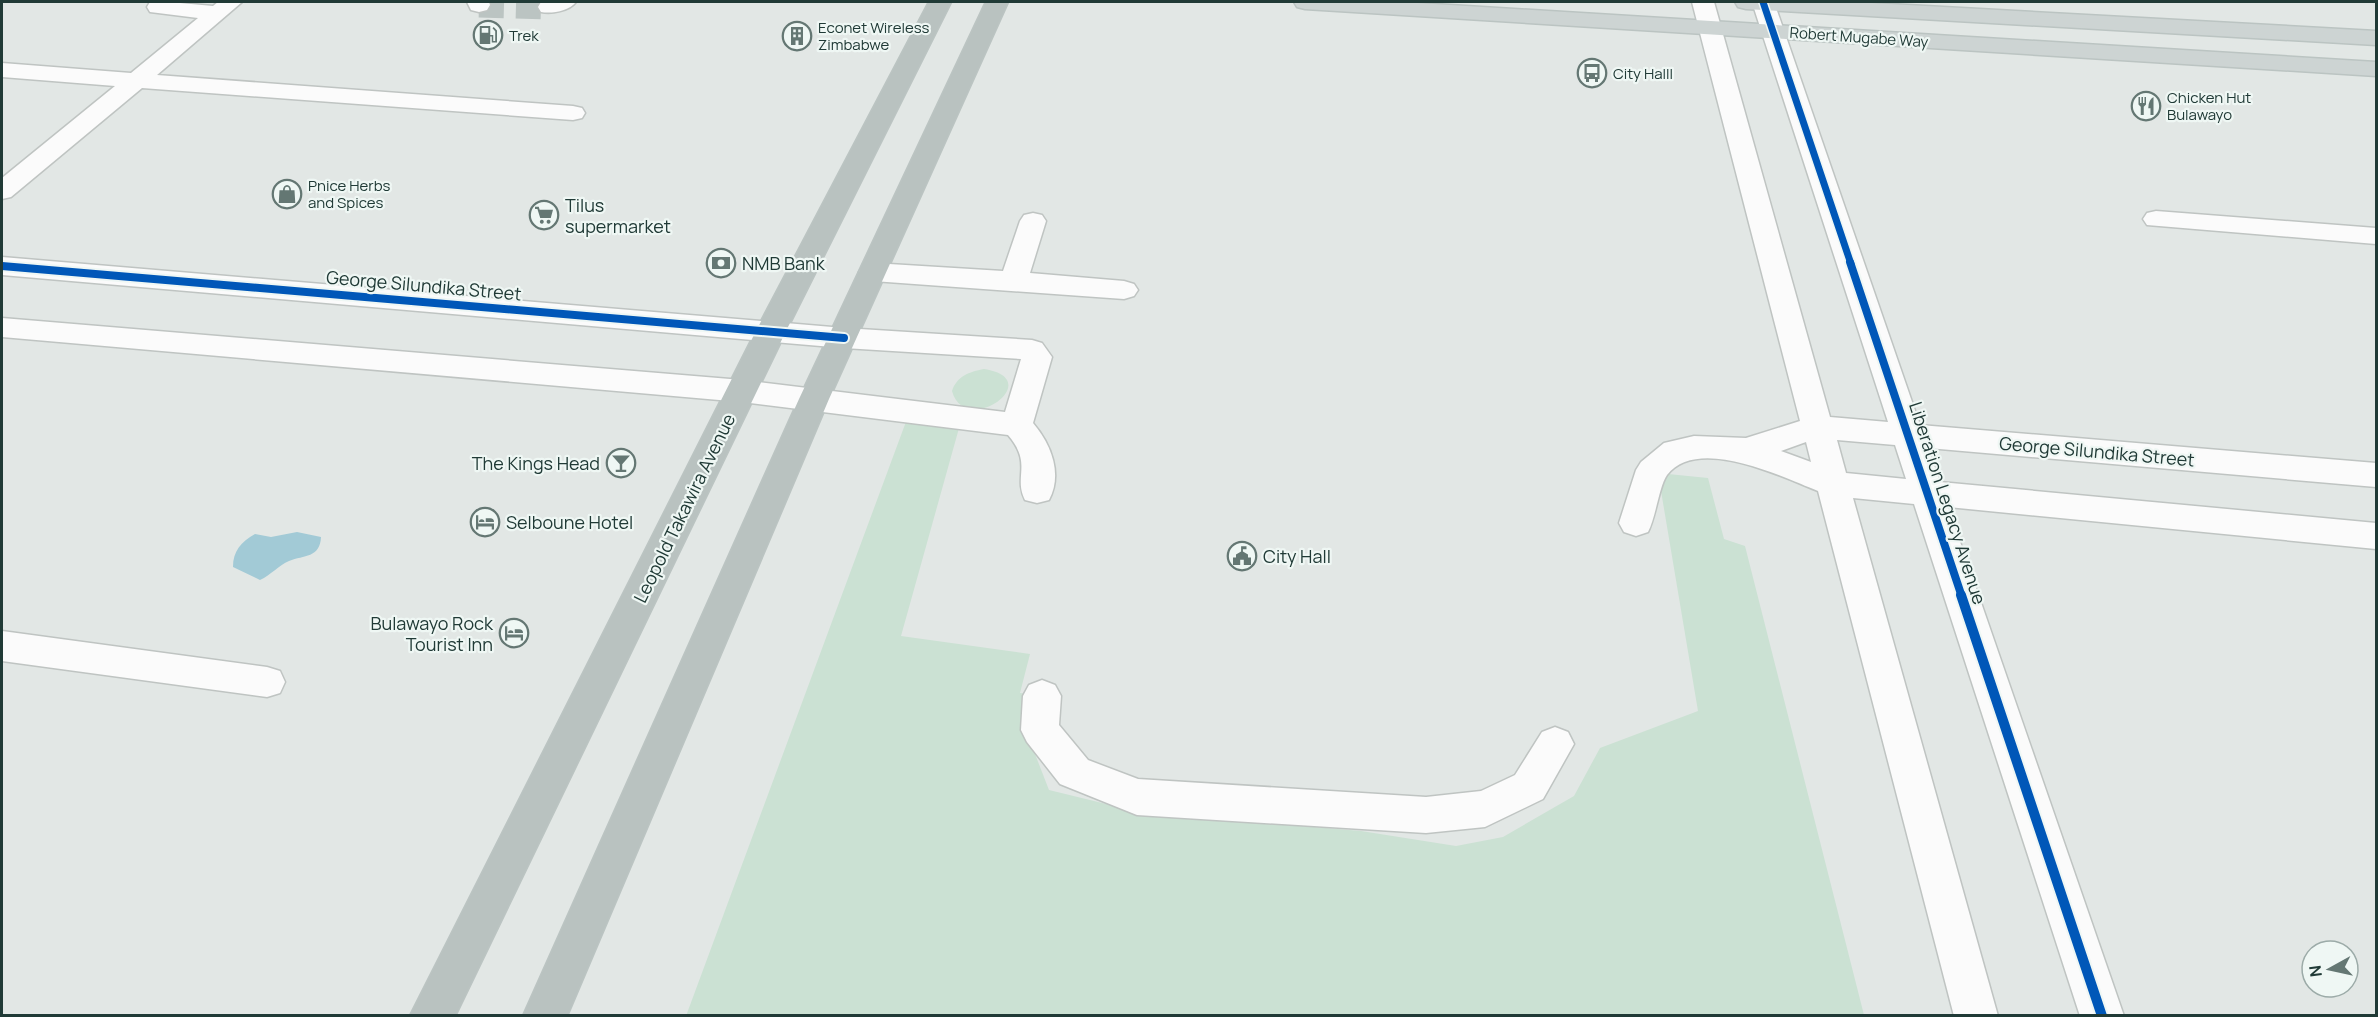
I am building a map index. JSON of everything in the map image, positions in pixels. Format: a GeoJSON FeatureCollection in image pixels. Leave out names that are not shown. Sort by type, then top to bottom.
{"type":"FeatureCollection","features":[{"type":"Feature","properties":{"kind":"highway","name":"Leopold Takawira Avenue"},"geometry":{"type":"LineString","coordinates":[[432,1016],[771,331],[940,2]]}},
{"type":"Feature","properties":{"kind":"highway"},"geometry":{"type":"LineString","coordinates":[[545,1016],[814,399],[997,2]]}},
{"type":"Feature","properties":{"kind":"main road","name":"Robert Mugabe Way"},"geometry":{"type":"LineString","coordinates":[[1305,2],[2376,69]]}},
{"type":"Feature","properties":{"kind":"main road","name":"Robert Mugabe Way"},"geometry":{"type":"LineString","coordinates":[[1758,2],[2376,39]]}},
{"type":"Feature","properties":{"kind":"street"},"geometry":{"type":"LineString","coordinates":[[1703,2],[1976,1016]]}},
{"type":"Feature","properties":{"kind":"street","name":"Liberation Legacy Avenue"},"geometry":{"type":"LineString","coordinates":[[1758,2],[1773,31],[2102,1016]]}},
{"type":"Feature","properties":{"kind":"street"},"geometry":{"type":"LineString","coordinates":[[158,8],[224,7]]}},
{"type":"Feature","properties":{"kind":"street"},"geometry":{"type":"LineString","coordinates":[[2,191],[224,7]]}},
{"type":"Feature","properties":{"kind":"street"},"geometry":{"type":"LineString","coordinates":[[2,70],[573,113]]}},
{"type":"Feature","properties":{"kind":"street"},"geometry":{"type":"LineString","coordinates":[[2156,219],[2376,236]]}},
{"type":"Feature","properties":{"kind":"street"},"geometry":{"type":"LineString","coordinates":[[1014,281],[1033,221]]}},
{"type":"Feature","properties":{"kind":"street","name":"George Silundika Street"},"geometry":{"type":"LineString","coordinates":[[2,266],[844,338],[1032,350],[1037,357],[1017,425]]}},
{"type":"Feature","properties":{"kind":"street"},"geometry":{"type":"LineString","coordinates":[[873,272],[1124,290]]}},
{"type":"Feature","properties":{"kind":"street"},"geometry":{"type":"LineString","coordinates":[[2,327],[742,392],[1017,425],[1030,440],[1040,460],[1037,491]]}},
{"type":"Feature","properties":{"kind":"street","name":"George Silundika Street"},"geometry":{"type":"LineString","coordinates":[[1817,427],[2376,475]]}},
{"type":"Feature","properties":{"kind":"street"},"geometry":{"type":"LineString","coordinates":[[1747,450],[1817,427]]}},
{"type":"Feature","properties":{"kind":"street"},"geometry":{"type":"LineString","coordinates":[[1636,523],[1652,470],[1675,451],[1694,447],[1747,450],[1833,484],[2376,536]]}},
{"type":"Feature","properties":{"kind":"street"},"geometry":{"type":"LineString","coordinates":[[2,646],[267,682]]}},
{"type":"Feature","properties":{"kind":"street"},"geometry":{"type":"LineString","coordinates":[[1042,696],[1040,730],[1074,772],[1137,797],[1372,813],[1426,814],[1485,809],[1529,787],[1555,744]]}},
{"type":"Feature","properties":{"kind":"green space"},"geometry":{"type":"Polygon","coordinates":[[[984,369],[1002,375],[1008,383],[1006,393],[997,402],[985,408],[972,409],[960,404],[952,391],[954,386],[960,378],[984,369]]]}},
{"type":"Feature","properties":{"kind":"green space"},"geometry":{"type":"Polygon","coordinates":[[[907,419],[961,421],[901,636],[1030,654],[1020,693],[1038,695],[1028,736],[1049,790],[1139,812],[1361,831],[1456,846],[1503,837],[1574,796],[1600,748],[1698,711],[1658,473],[1708,478],[1724,539],[1745,546],[1864,1015],[686,1016],[907,419]]]}},
{"type":"Feature","properties":{"kind":"water"},"geometry":{"type":"Polygon","coordinates":[[[297,532],[321,537],[318,549],[310,555],[285,563],[260,580],[233,567],[234,556],[239,548],[255,534],[271,537],[297,532]]]}},
{"type":"Feature","properties":{"kind":"tunnel"},"geometry":{"type":"LineString","coordinates":[[479,5],[549,7]]}},
{"type":"Feature","properties":{"kind":"cycle path"},"geometry":{"type":"LineString","coordinates":[[1763,2],[2102,1016]]}},
{"type":"Feature","properties":{"kind":"cycle path"},"geometry":{"type":"LineString","coordinates":[[2,266],[844,338]]}},
{"type":"Feature","properties":{"kind":"place","name":"Trek"},"geometry":{"type":"Point","coordinates":[488,35]}},
{"type":"Feature","properties":{"kind":"place","name":"Econet Wireless Zimbabwe"},"geometry":{"type":"Point","coordinates":[797,36]}},
{"type":"Feature","properties":{"kind":"place","name":"City Halll"},"geometry":{"type":"Point","coordinates":[1592,73]}},
{"type":"Feature","properties":{"kind":"place","name":"Chicken Hut Bulawayo"},"geometry":{"type":"Point","coordinates":[2146,106]}},
{"type":"Feature","properties":{"kind":"place","name":"Pnice Herbs and Spices"},"geometry":{"type":"Point","coordinates":[287,194]}},
{"type":"Feature","properties":{"kind":"place","name":"Tilus supermarket"},"geometry":{"type":"Point","coordinates":[544,215]}},
{"type":"Feature","properties":{"kind":"place","name":"NMB Bank"},"geometry":{"type":"Point","coordinates":[721,263]}},
{"type":"Feature","properties":{"kind":"place","name":"The Kings Head"},"geometry":{"type":"Point","coordinates":[621,463]}},
{"type":"Feature","properties":{"kind":"place","name":"Selboune Hotel"},"geometry":{"type":"Point","coordinates":[485,522]}},
{"type":"Feature","properties":{"kind":"place","name":"City Hall"},"geometry":{"type":"Point","coordinates":[1242,556]}},
{"type":"Feature","properties":{"kind":"place","name":"Bulawayo Rock Tourist Inn"},"geometry":{"type":"Point","coordinates":[514,633]}}]}
